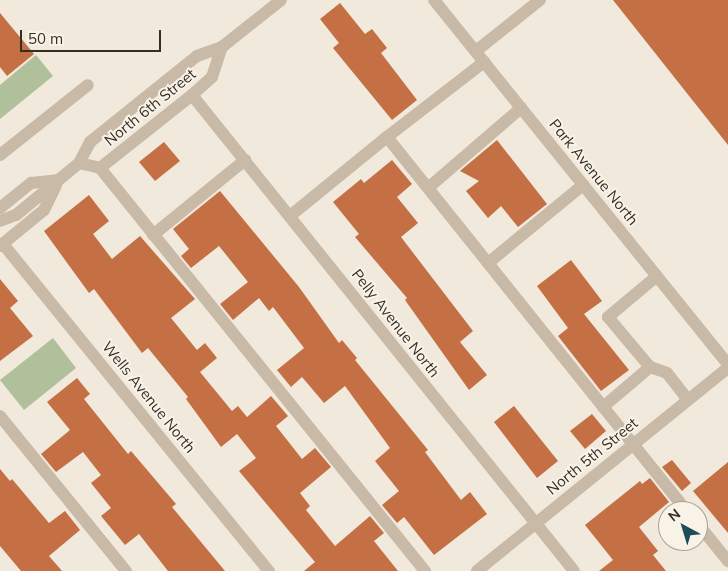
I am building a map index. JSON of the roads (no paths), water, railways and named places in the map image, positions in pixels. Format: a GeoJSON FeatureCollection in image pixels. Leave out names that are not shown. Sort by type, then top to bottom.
{"type":"FeatureCollection","features":[{"type":"Feature","properties":{"kind":"street","name":"North 6th Street"},"geometry":{"type":"LineString","coordinates":[[1,245],[44,210],[58,180],[79,163],[90,142],[197,56],[222,47],[281,0]]}},
{"type":"Feature","properties":{"kind":"street","name":"Park Avenue North"},"geometry":{"type":"LineString","coordinates":[[434,0],[728,366]]}},
{"type":"Feature","properties":{"kind":"street"},"geometry":{"type":"LineString","coordinates":[[476,51],[540,0]]}},
{"type":"Feature","properties":{"kind":"street","name":"North 6th Street"},"geometry":{"type":"LineString","coordinates":[[100,168],[212,78],[222,47]]}},
{"type":"Feature","properties":{"kind":"street"},"geometry":{"type":"LineString","coordinates":[[290,216],[387,137],[484,62]]}},
{"type":"Feature","properties":{"kind":"street"},"geometry":{"type":"LineString","coordinates":[[0,155],[88,85]]}},
{"type":"Feature","properties":{"kind":"street","name":"Pelly Avenue North"},"geometry":{"type":"LineString","coordinates":[[192,95],[534,524],[574,571]]}},
{"type":"Feature","properties":{"kind":"street"},"geometry":{"type":"LineString","coordinates":[[428,188],[521,108]]}},
{"type":"Feature","properties":{"kind":"street"},"geometry":{"type":"LineString","coordinates":[[387,137],[679,501]]}},
{"type":"Feature","properties":{"kind":"street"},"geometry":{"type":"LineString","coordinates":[[153,235],[245,160]]}},
{"type":"Feature","properties":{"kind":"street"},"geometry":{"type":"LineString","coordinates":[[79,163],[100,168],[425,571]]}},
{"type":"Feature","properties":{"kind":"street"},"geometry":{"type":"LineString","coordinates":[[0,208],[31,183],[58,180]]}},
{"type":"Feature","properties":{"kind":"street"},"geometry":{"type":"LineString","coordinates":[[0,221],[16,214],[58,180]]}},
{"type":"Feature","properties":{"kind":"street"},"geometry":{"type":"LineString","coordinates":[[488,263],[583,184]]}},
{"type":"Feature","properties":{"kind":"street","name":"Wells Avenue North"},"geometry":{"type":"LineString","coordinates":[[1,245],[269,571]]}},
{"type":"Feature","properties":{"kind":"street"},"geometry":{"type":"LineString","coordinates":[[657,276],[608,317],[650,368],[667,373],[688,400]]}},
{"type":"Feature","properties":{"kind":"street","name":"North 5th Street"},"geometry":{"type":"LineString","coordinates":[[477,571],[728,366]]}},
{"type":"Feature","properties":{"kind":"street"},"geometry":{"type":"LineString","coordinates":[[603,407],[650,368]]}},
{"type":"Feature","properties":{"kind":"street"},"geometry":{"type":"LineString","coordinates":[[0,416],[126,571]]}},
{"type":"Feature","properties":{"kind":"street"},"geometry":{"type":"LineString","coordinates":[[708,536],[728,561]]}}]}
